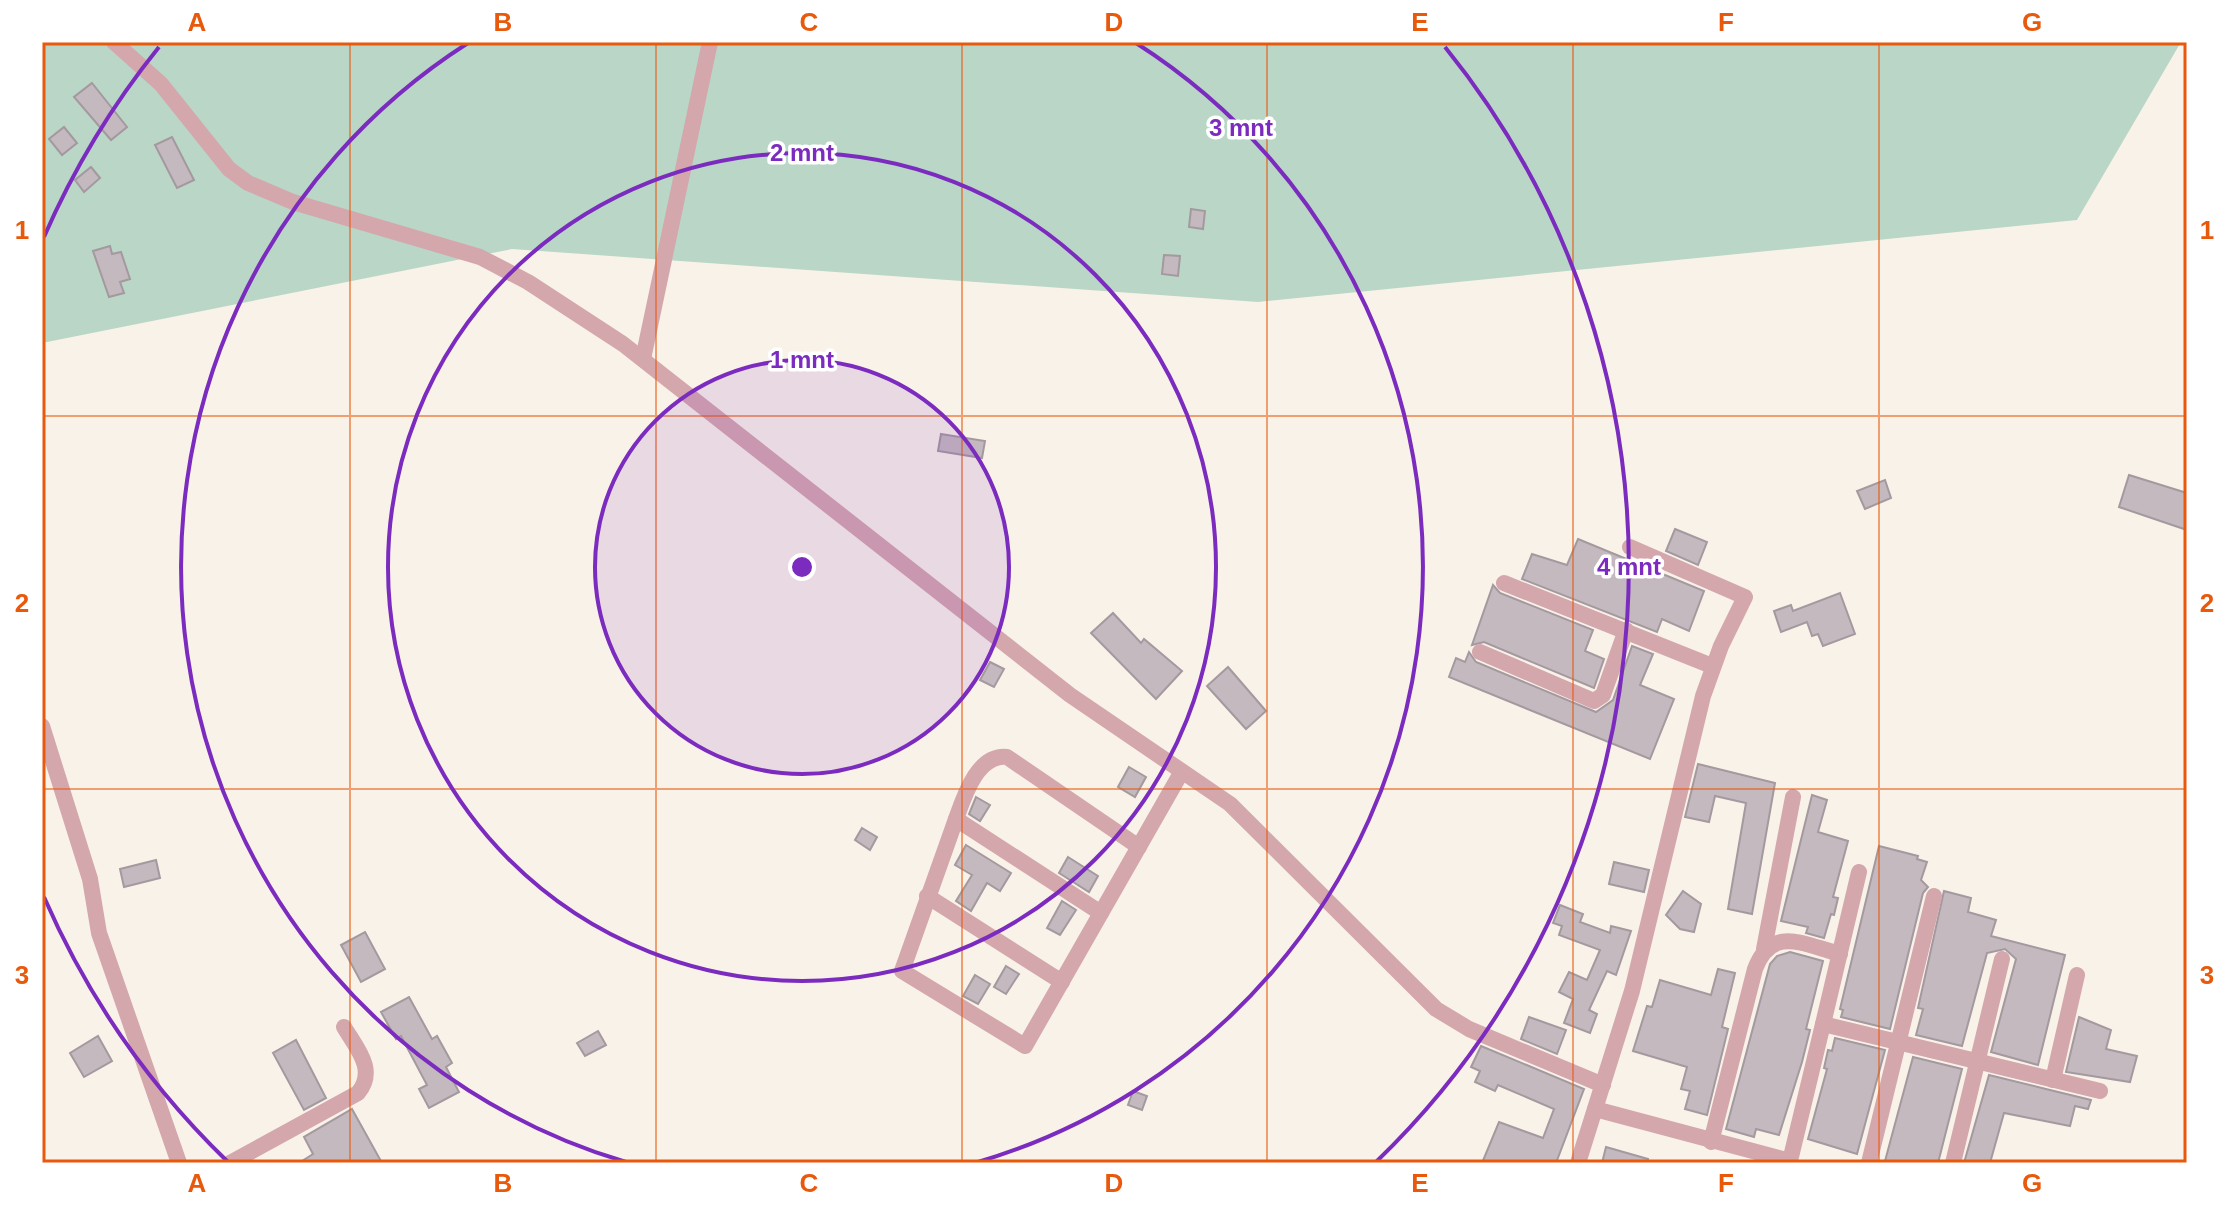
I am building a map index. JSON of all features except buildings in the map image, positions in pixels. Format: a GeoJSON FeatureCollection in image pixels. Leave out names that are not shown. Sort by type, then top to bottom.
{"type":"FeatureCollection","features":[{"type":"Feature","properties":{"kind":"street"},"geometry":{"type":"LineString","coordinates":[[114,42],[161,84],[229,169],[248,183],[293,202],[480,257],[576,312],[643,359],[1070,695],[1230,804],[1436,1009],[1469,1029],[1603,1085]]}},
{"type":"Feature","properties":{"kind":"street"},"geometry":{"type":"LineString","coordinates":[[643,359],[710,42]]}},
{"type":"Feature","properties":{"kind":"street"},"geometry":{"type":"LineString","coordinates":[[1578,1163],[1655,904],[1712,666],[1744,595],[1630,547]]}},
{"type":"Feature","properties":{"kind":"street"},"geometry":{"type":"LineString","coordinates":[[1504,583],[1712,666]]}},
{"type":"Feature","properties":{"kind":"street"},"geometry":{"type":"LineString","coordinates":[[1480,652],[1594,701],[1603,695],[1626,630]]}},
{"type":"Feature","properties":{"kind":"street"},"geometry":{"type":"LineString","coordinates":[[42,726],[90,879],[99,933],[179,1163]]}},
{"type":"Feature","properties":{"kind":"street"},"geometry":{"type":"LineString","coordinates":[[1139,847],[1007,757],[995,758],[979,771],[956,819],[902,971],[1025,1046],[1184,775]]}},
{"type":"Feature","properties":{"kind":"street"},"geometry":{"type":"LineString","coordinates":[[1711,1142],[1755,969],[1764,949],[1793,797]]}},
{"type":"Feature","properties":{"kind":"street"},"geometry":{"type":"LineString","coordinates":[[956,819],[1101,913]]}},
{"type":"Feature","properties":{"kind":"street"},"geometry":{"type":"LineString","coordinates":[[1595,1109],[1794,1162],[1859,872]]}},
{"type":"Feature","properties":{"kind":"street"},"geometry":{"type":"LineString","coordinates":[[927,896],[1062,982]]}},
{"type":"Feature","properties":{"kind":"street"},"geometry":{"type":"LineString","coordinates":[[1869,1163],[1934,896]]}},
{"type":"Feature","properties":{"kind":"street"},"geometry":{"type":"LineString","coordinates":[[1764,949],[1771,943],[1785,940],[1840,954]]}},
{"type":"Feature","properties":{"kind":"street"},"geometry":{"type":"LineString","coordinates":[[1953,1163],[2002,959]]}},
{"type":"Feature","properties":{"kind":"street"},"geometry":{"type":"LineString","coordinates":[[2053,1080],[2077,975]]}},
{"type":"Feature","properties":{"kind":"street"},"geometry":{"type":"LineString","coordinates":[[1823,1024],[2100,1091]]}},
{"type":"Feature","properties":{"kind":"street"},"geometry":{"type":"LineString","coordinates":[[230,1163],[358,1093],[364,1086],[367,1067],[344,1027]]}},
{"type":"Feature","properties":{"kind":"green space"},"geometry":{"type":"Polygon","coordinates":[[[42,42],[2181,42],[2077,220],[1258,302],[512,249],[42,343],[42,42]]]}}]}
